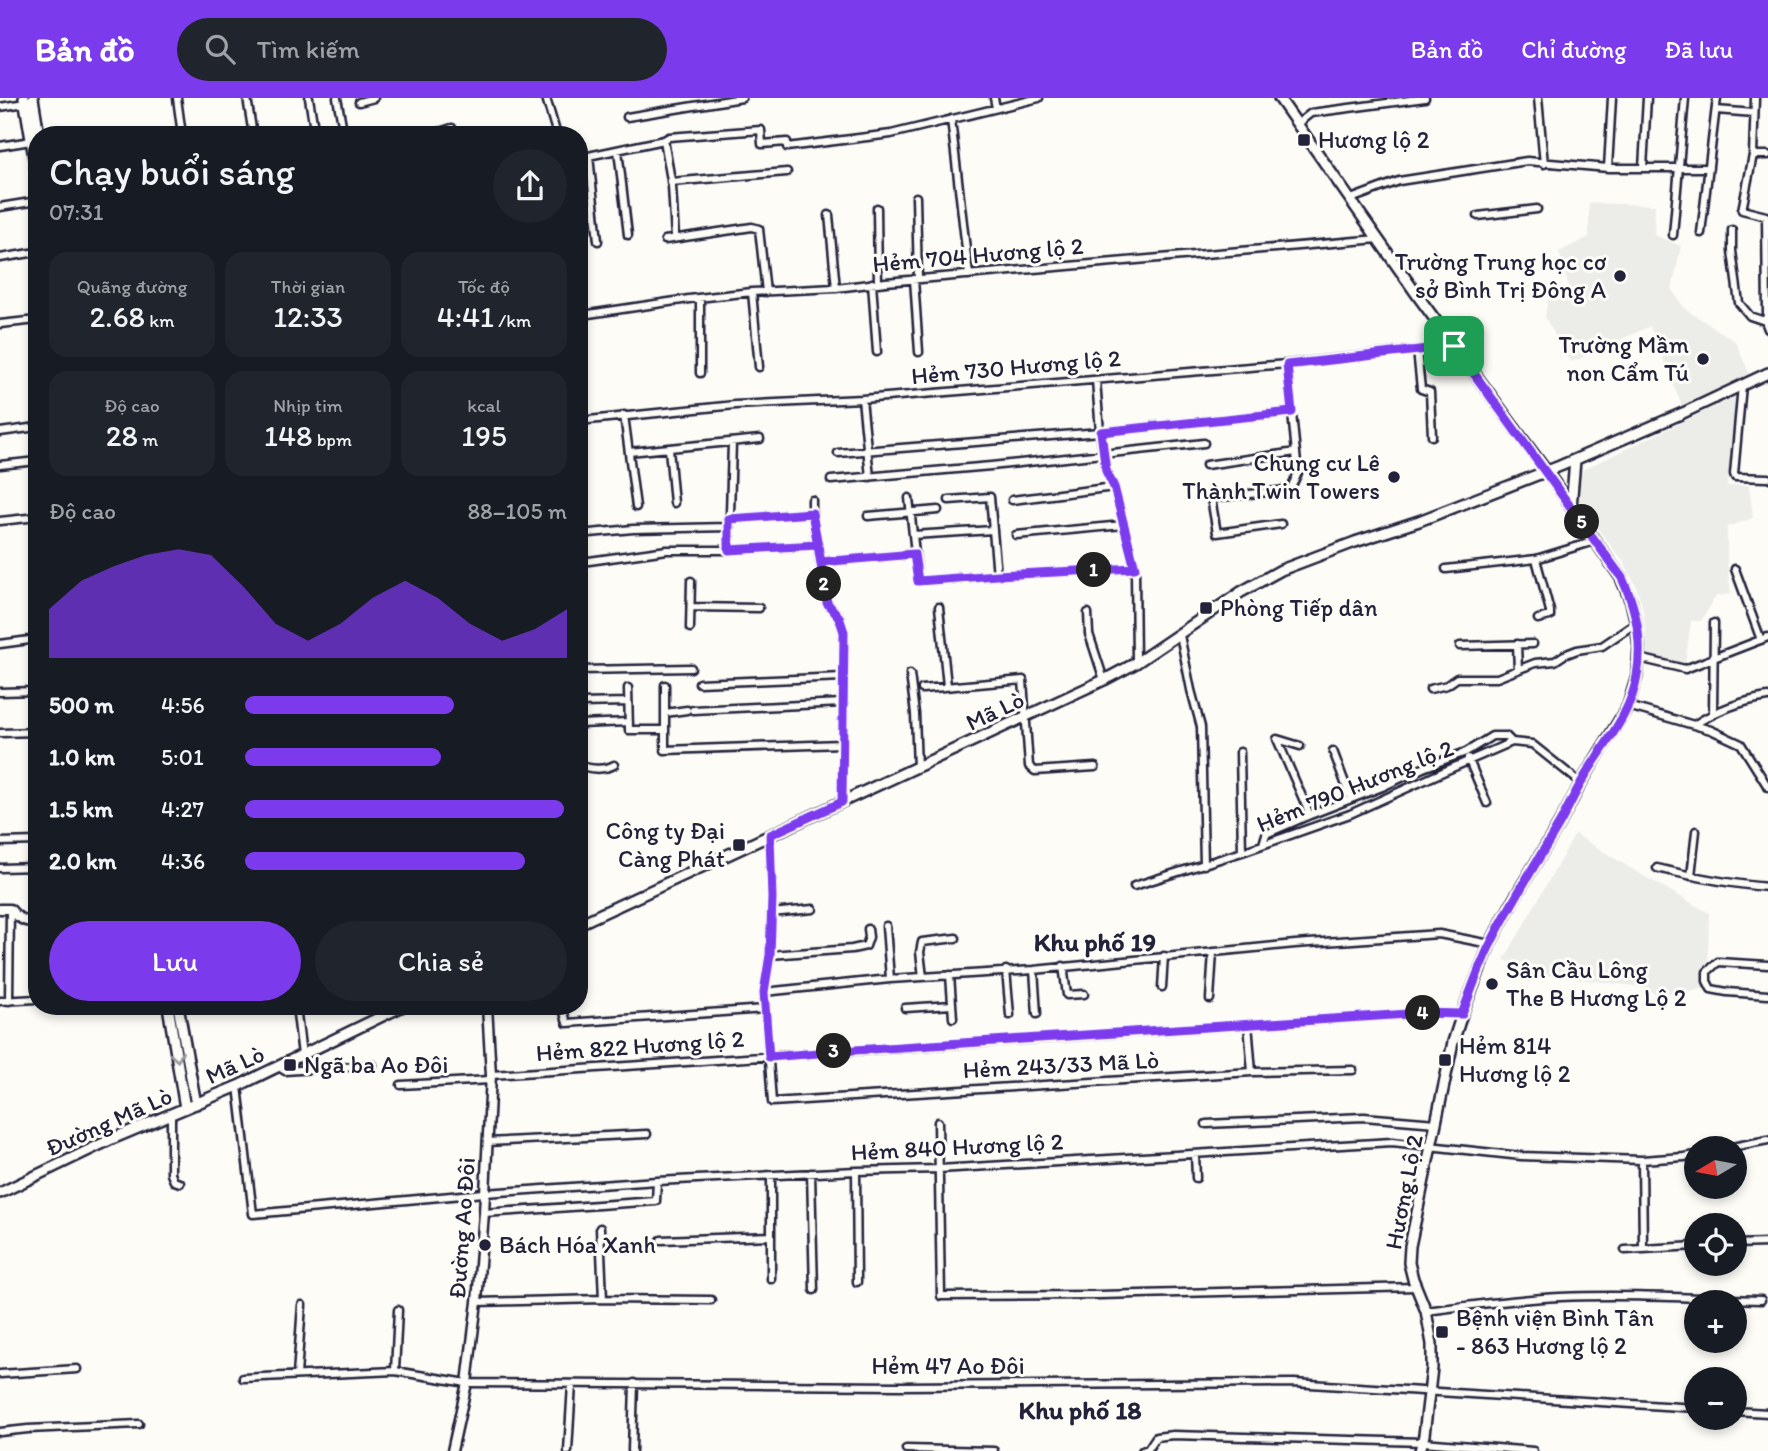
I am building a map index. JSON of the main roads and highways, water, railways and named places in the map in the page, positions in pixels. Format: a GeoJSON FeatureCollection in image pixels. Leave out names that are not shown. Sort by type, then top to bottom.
{"type":"FeatureCollection","features":[{"type":"Feature","properties":{"kind":"main road"},"geometry":{"type":"LineString","coordinates":[[1279,98],[1571,507]]}},
{"type":"Feature","properties":{"kind":"main road"},"geometry":{"type":"LineString","coordinates":[[27,100],[32,126]]}},
{"type":"Feature","properties":{"kind":"main road"},"geometry":{"type":"LineString","coordinates":[[1547,472],[1768,373]]}},
{"type":"Feature","properties":{"kind":"main road"},"geometry":{"type":"LineString","coordinates":[[1571,507],[1575,460]]}},
{"type":"Feature","properties":{"kind":"main road","name":"Mã Lò"},"geometry":{"type":"LineString","coordinates":[[588,920],[1104,680],[1136,663],[1241,592],[1281,570],[1547,472]]}},
{"type":"Feature","properties":{"kind":"main road","name":"Hương Lộ 2"},"geometry":{"type":"LineString","coordinates":[[1422,1447],[1432,1345],[1426,1311],[1409,1263],[1410,1246],[1448,1064],[1462,1014],[1490,944],[1628,706],[1637,676],[1639,647],[1636,623],[1622,578],[1571,507]]}},
{"type":"Feature","properties":{"kind":"main road"},"geometry":{"type":"LineString","coordinates":[[170,1015],[185,1108]]}},
{"type":"Feature","properties":{"kind":"main road"},"geometry":{"type":"LineString","coordinates":[[180,1015],[196,1104]]}},
{"type":"Feature","properties":{"kind":"main road","name":"Mã Lò"},"geometry":{"type":"LineString","coordinates":[[196,1104],[384,1015]]}},
{"type":"Feature","properties":{"kind":"main road","name":"Đường Mã Lò"},"geometry":{"type":"LineString","coordinates":[[0,1193],[114,1138],[196,1104]]}},
{"type":"Feature","properties":{"kind":"place","name":"Hương lộ 2"},"geometry":{"type":"Point","coordinates":[1304,140]}},
{"type":"Feature","properties":{"kind":"place","name":"Trường Trung học cơ sở Bình Trị Đông A"},"geometry":{"type":"Point","coordinates":[1620,276]}},
{"type":"Feature","properties":{"kind":"place","name":"Trường Mầm non Cẩm Tú"},"geometry":{"type":"Point","coordinates":[1703,359]}},
{"type":"Feature","properties":{"kind":"place","name":"Chung cư Lê Thành Twin Towers"},"geometry":{"type":"Point","coordinates":[1394,477]}},
{"type":"Feature","properties":{"kind":"place","name":"Phòng Tiếp dân"},"geometry":{"type":"Point","coordinates":[1206,608]}},
{"type":"Feature","properties":{"kind":"place","name":"Công ty Đại Càng Phát"},"geometry":{"type":"Point","coordinates":[739,845]}},
{"type":"Feature","properties":{"kind":"place","name":"Sân Cầu Lông The B Hương Lộ 2"},"geometry":{"type":"Point","coordinates":[1492,984]}},
{"type":"Feature","properties":{"kind":"place","name":"Hẻm 814 Hương lộ 2"},"geometry":{"type":"Point","coordinates":[1445,1060]}},
{"type":"Feature","properties":{"kind":"place","name":"Ngã ba Ao Đôi"},"geometry":{"type":"Point","coordinates":[290,1065]}},
{"type":"Feature","properties":{"kind":"place","name":"Bách Hóa Xanh"},"geometry":{"type":"Point","coordinates":[485,1245]}},
{"type":"Feature","properties":{"kind":"place","name":"Bệnh viện Bình Tân - 863 Hương lộ 2"},"geometry":{"type":"Point","coordinates":[1442,1332]}},
{"type":"Feature","properties":{"kind":"district","name":"Khu phố 19"},"geometry":{"type":"Point","coordinates":[1095,942]}},
{"type":"Feature","properties":{"kind":"district","name":"Khu phố 18"},"geometry":{"type":"Point","coordinates":[1080,1410]}}]}
